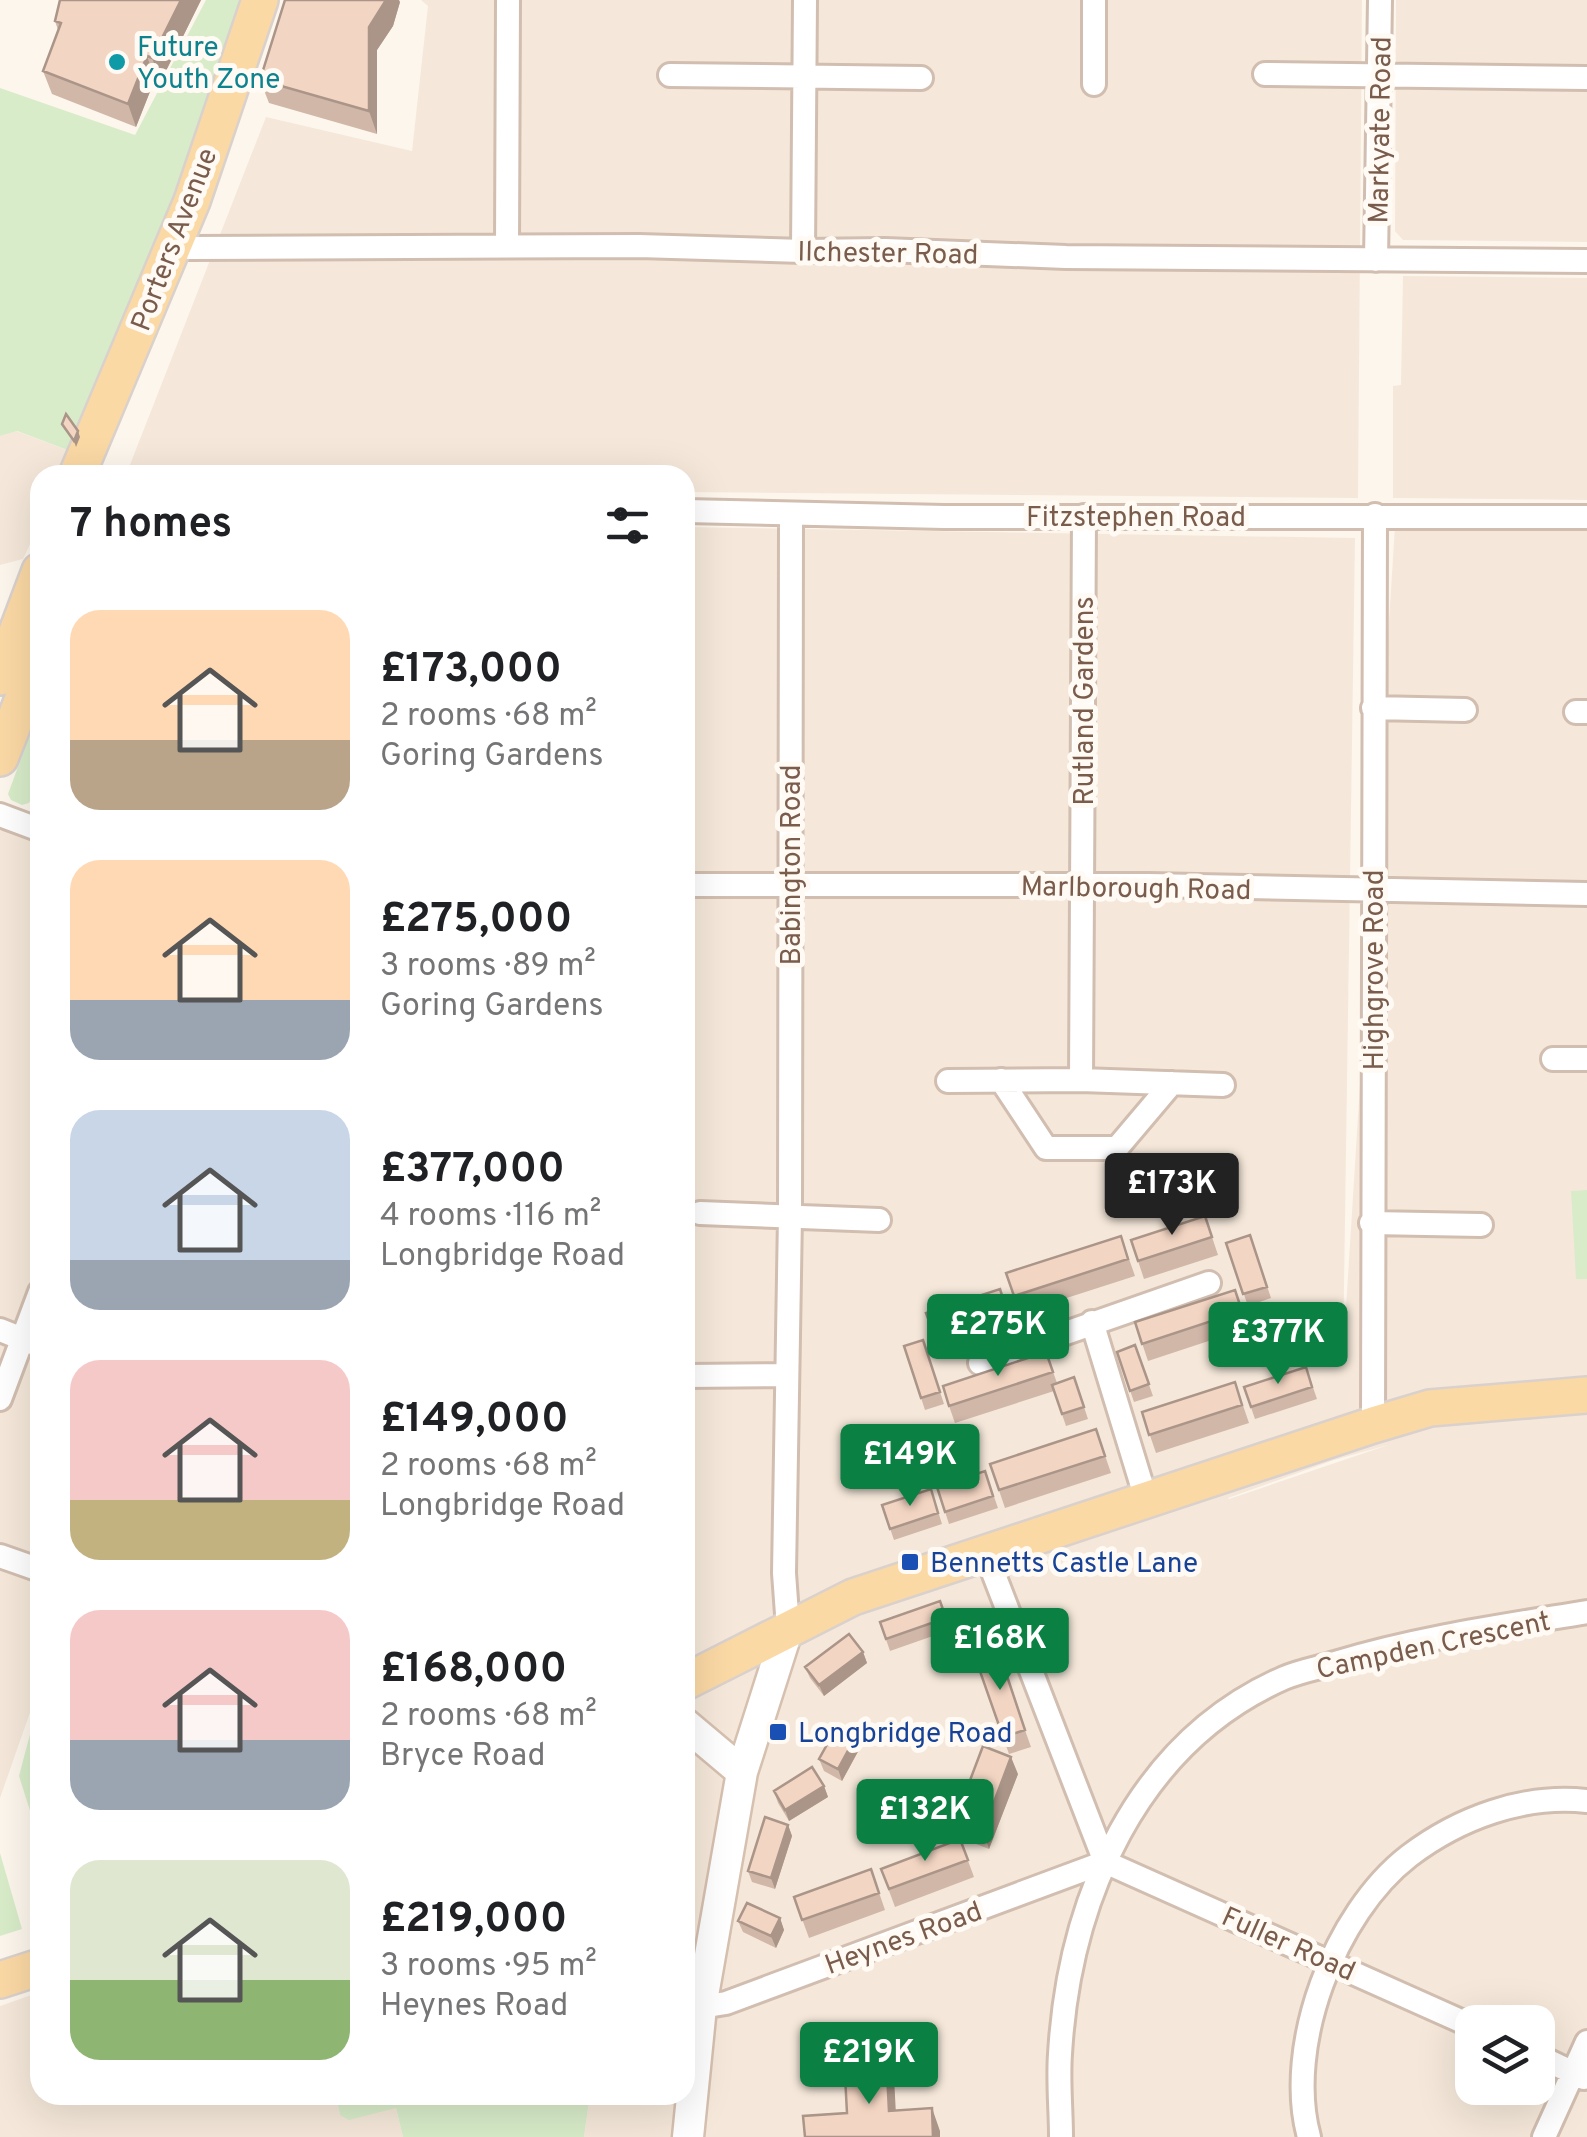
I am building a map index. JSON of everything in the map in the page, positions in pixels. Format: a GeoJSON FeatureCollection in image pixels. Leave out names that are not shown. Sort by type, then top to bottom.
{"type":"FeatureCollection","features":[{"type":"Feature","properties":{"kind":"main road","name":"Porters Avenue"},"geometry":{"type":"LineString","coordinates":[[81,465],[192,201],[260,0]]}},
{"type":"Feature","properties":{"kind":"main road","name":"Porters Avenue"},"geometry":{"type":"LineString","coordinates":[[108,465],[286,0]]}},
{"type":"Feature","properties":{"kind":"main road"},"geometry":{"type":"LineString","coordinates":[[0,758],[15,668],[30,609]]}},
{"type":"Feature","properties":{"kind":"main road"},"geometry":{"type":"LineString","coordinates":[[695,1677],[853,1597],[1373,1426],[1430,1408],[1587,1395]]}},
{"type":"Feature","properties":{"kind":"main road"},"geometry":{"type":"LineString","coordinates":[[695,2067],[701,2007],[742,1772],[788,1628]]}},
{"type":"Feature","properties":{"kind":"main road"},"geometry":{"type":"LineString","coordinates":[[695,1732],[742,1772]]}},
{"type":"Feature","properties":{"kind":"main road"},"geometry":{"type":"LineString","coordinates":[[0,1980],[30,1970]]}},
{"type":"Feature","properties":{"kind":"main road"},"geometry":{"type":"LineString","coordinates":[[688,2137],[691,2105]]}},
{"type":"Feature","properties":{"kind":"street"},"geometry":{"type":"LineString","coordinates":[[507,245],[508,0]]}},
{"type":"Feature","properties":{"kind":"street"},"geometry":{"type":"LineString","coordinates":[[803,251],[805,0]]}},
{"type":"Feature","properties":{"kind":"street"},"geometry":{"type":"LineString","coordinates":[[1094,0],[1094,84]]}},
{"type":"Feature","properties":{"kind":"street","name":"Markyate Road"},"geometry":{"type":"LineString","coordinates":[[1376,260],[1380,0]]}},
{"type":"Feature","properties":{"kind":"street"},"geometry":{"type":"LineString","coordinates":[[670,74],[921,78]]}},
{"type":"Feature","properties":{"kind":"street"},"geometry":{"type":"LineString","coordinates":[[1265,74],[1587,78]]}},
{"type":"Feature","properties":{"kind":"street","name":"Ilchester Road"},"geometry":{"type":"LineString","coordinates":[[189,248],[507,245],[885,250],[1066,258],[1587,261]]}},
{"type":"Feature","properties":{"kind":"street","name":"Fitzstephen Road"},"geometry":{"type":"LineString","coordinates":[[695,511],[791,515],[1587,516]]}},
{"type":"Feature","properties":{"kind":"street","name":"Babington Road"},"geometry":{"type":"LineString","coordinates":[[788,1628],[784,1573],[790,1216],[791,515]]}},
{"type":"Feature","properties":{"kind":"street","name":"Highgrove Road"},"geometry":{"type":"LineString","coordinates":[[1373,1426],[1375,515]]}},
{"type":"Feature","properties":{"kind":"street","name":"Rutland Gardens"},"geometry":{"type":"LineString","coordinates":[[1081,1080],[1084,516]]}},
{"type":"Feature","properties":{"kind":"street"},"geometry":{"type":"LineString","coordinates":[[1372,708],[1465,710]]}},
{"type":"Feature","properties":{"kind":"street"},"geometry":{"type":"LineString","coordinates":[[0,815],[30,826]]}},
{"type":"Feature","properties":{"kind":"street","name":"Marlborough Road"},"geometry":{"type":"LineString","coordinates":[[695,885],[1083,885],[1587,894]]}},
{"type":"Feature","properties":{"kind":"street"},"geometry":{"type":"LineString","coordinates":[[1553,1058],[1587,1059]]}},
{"type":"Feature","properties":{"kind":"street"},"geometry":{"type":"LineString","coordinates":[[948,1080],[1223,1084]]}},
{"type":"Feature","properties":{"kind":"street"},"geometry":{"type":"LineString","coordinates":[[1002,1080],[1046,1148],[1117,1148],[1172,1083]]}},
{"type":"Feature","properties":{"kind":"street"},"geometry":{"type":"LineString","coordinates":[[700,1213],[880,1220]]}},
{"type":"Feature","properties":{"kind":"street"},"geometry":{"type":"LineString","coordinates":[[1372,1223],[1481,1225]]}},
{"type":"Feature","properties":{"kind":"street"},"geometry":{"type":"LineString","coordinates":[[980,1362],[1208,1282]]}},
{"type":"Feature","properties":{"kind":"street"},"geometry":{"type":"LineString","coordinates":[[1092,1322],[1146,1500]]}},
{"type":"Feature","properties":{"kind":"street"},"geometry":{"type":"LineString","coordinates":[[0,1330],[30,1342]]}},
{"type":"Feature","properties":{"kind":"street"},"geometry":{"type":"LineString","coordinates":[[0,1399],[30,1344]]}},
{"type":"Feature","properties":{"kind":"street"},"geometry":{"type":"LineString","coordinates":[[695,1376],[787,1375]]}},
{"type":"Feature","properties":{"kind":"street"},"geometry":{"type":"LineString","coordinates":[[986,1554],[1105,1862]]}},
{"type":"Feature","properties":{"kind":"street"},"geometry":{"type":"LineString","coordinates":[[0,1556],[30,1566]]}},
{"type":"Feature","properties":{"kind":"street","name":"Campden Crescent"},"geometry":{"type":"LineString","coordinates":[[1061,2137],[1060,2054],[1072,1958],[1105,1862],[1134,1808],[1172,1756],[1207,1724],[1286,1677],[1459,1632],[1587,1612]]}},
{"type":"Feature","properties":{"kind":"street"},"geometry":{"type":"LineString","coordinates":[[1309,2137],[1304,2120],[1304,2056],[1315,2007],[1332,1962],[1356,1917],[1378,1888],[1408,1858],[1449,1830],[1498,1809],[1538,1802],[1587,1801]]}},
{"type":"Feature","properties":{"kind":"street","name":"Fuller Road"},"geometry":{"type":"LineString","coordinates":[[1105,1862],[1455,2018]]}},
{"type":"Feature","properties":{"kind":"street","name":"Heynes Road"},"geometry":{"type":"LineString","coordinates":[[701,2007],[726,2003],[1105,1862]]}},
{"type":"Feature","properties":{"kind":"street"},"geometry":{"type":"LineString","coordinates":[[1544,2137],[1580,2076],[1587,2042]]}},
{"type":"Feature","properties":{"kind":"street"},"geometry":{"type":"LineString","coordinates":[[1555,2064],[1580,2076]]}},
{"type":"Feature","properties":{"kind":"shaded area"},"geometry":{"type":"Polygon","coordinates":[[[421,0],[1362,0],[1358,498],[695,492],[695,465],[130,465],[266,117],[412,151],[428,6],[421,0]]]}},
{"type":"Feature","properties":{"kind":"shaded area"},"geometry":{"type":"Polygon","coordinates":[[[1396,0],[1587,0],[1587,242],[1403,240],[1395,231],[1396,0]]]}},
{"type":"Feature","properties":{"kind":"shaded area"},"geometry":{"type":"Polygon","coordinates":[[[1403,276],[1587,278],[1587,500],[1393,498],[1393,386],[1401,385],[1403,276]]]}},
{"type":"Feature","properties":{"kind":"shaded area"},"geometry":{"type":"Polygon","coordinates":[[[16,431],[73,452],[67,465],[30,465],[30,544],[23,559],[0,565],[0,436],[16,431]]]}},
{"type":"Feature","properties":{"kind":"shaded area"},"geometry":{"type":"Polygon","coordinates":[[[1395,526],[1587,529],[1587,2137],[584,2137],[589,2105],[695,2105],[695,527],[1355,538],[1343,1356],[1395,526]],[[1388,1445],[1334,1460],[1229,1499],[1388,1445]]]}},
{"type":"Feature","properties":{"kind":"shaded area"},"geometry":{"type":"Polygon","coordinates":[[[30,812],[30,1712],[0,1798],[0,831],[30,812]]]}},
{"type":"Feature","properties":{"kind":"shaded area"},"geometry":{"type":"Polygon","coordinates":[[[30,1996],[30,2105],[338,2105],[340,2115],[396,2108],[403,2137],[0,2137],[0,2006],[30,1996]]]}},
{"type":"Feature","properties":{"kind":"green space"},"geometry":{"type":"Polygon","coordinates":[[[206,0],[244,0],[249,13],[73,452],[17,431],[0,436],[0,88],[135,135],[206,0]]]}},
{"type":"Feature","properties":{"kind":"green space"},"geometry":{"type":"Polygon","coordinates":[[[30,734],[30,801],[22,805],[8,794],[30,734]]]}},
{"type":"Feature","properties":{"kind":"green space"},"geometry":{"type":"Polygon","coordinates":[[[1587,1190],[1587,1279],[1576,1279],[1571,1191],[1587,1190]]]}},
{"type":"Feature","properties":{"kind":"green space"},"geometry":{"type":"Polygon","coordinates":[[[30,1734],[30,1811],[19,1776],[30,1734]]]}},
{"type":"Feature","properties":{"kind":"green space"},"geometry":{"type":"Polygon","coordinates":[[[0,1853],[22,1929],[0,1936],[0,1853]]]}},
{"type":"Feature","properties":{"kind":"green space"},"geometry":{"type":"Polygon","coordinates":[[[338,2105],[589,2105],[584,2137],[403,2137],[396,2108],[349,2120],[340,2115],[338,2105]]]}},
{"type":"Feature","properties":{"kind":"building","name":"Future Youth Zone"},"geometry":{"type":"Polygon","coordinates":[[[60,0],[181,0],[152,58],[147,56],[128,104],[43,71],[61,23],[55,21],[60,0]]]}},
{"type":"Feature","properties":{"kind":"building"},"geometry":{"type":"Polygon","coordinates":[[[285,0],[386,0],[369,27],[369,111],[260,80],[285,0]]]}},
{"type":"Feature","properties":{"kind":"building"},"geometry":{"type":"Polygon","coordinates":[[[66,414],[78,431],[74,441],[62,424],[66,414]]]}},
{"type":"Feature","properties":{"kind":"building"},"geometry":{"type":"Polygon","coordinates":[[[1205,1216],[1212,1237],[1138,1261],[1131,1240],[1205,1216]]]}},
{"type":"Feature","properties":{"kind":"building"},"geometry":{"type":"Polygon","coordinates":[[[1250,1235],[1267,1287],[1243,1294],[1226,1243],[1250,1235]]]}},
{"type":"Feature","properties":{"kind":"building"},"geometry":{"type":"Polygon","coordinates":[[[1121,1236],[1128,1259],[1014,1296],[1006,1273],[1121,1236]]]}},
{"type":"Feature","properties":{"kind":"building"},"geometry":{"type":"Polygon","coordinates":[[[1000,1289],[1006,1308],[933,1332],[926,1313],[1000,1289]]]}},
{"type":"Feature","properties":{"kind":"building"},"geometry":{"type":"Polygon","coordinates":[[[1235,1290],[1242,1311],[1142,1344],[1135,1322],[1235,1290]]]}},
{"type":"Feature","properties":{"kind":"building"},"geometry":{"type":"Polygon","coordinates":[[[923,1340],[940,1392],[921,1398],[904,1346],[923,1340]]]}},
{"type":"Feature","properties":{"kind":"building"},"geometry":{"type":"Polygon","coordinates":[[[1135,1345],[1149,1384],[1130,1391],[1117,1352],[1135,1345]]]}},
{"type":"Feature","properties":{"kind":"building"},"geometry":{"type":"Polygon","coordinates":[[[1046,1352],[1053,1372],[949,1406],[943,1386],[1046,1352]]]}},
{"type":"Feature","properties":{"kind":"building"},"geometry":{"type":"Polygon","coordinates":[[[1306,1367],[1312,1387],[1251,1407],[1244,1387],[1306,1367]]]}},
{"type":"Feature","properties":{"kind":"building"},"geometry":{"type":"Polygon","coordinates":[[[1074,1377],[1084,1407],[1062,1414],[1052,1385],[1074,1377]]]}},
{"type":"Feature","properties":{"kind":"building"},"geometry":{"type":"Polygon","coordinates":[[[1235,1382],[1242,1405],[1149,1435],[1142,1412],[1235,1382]]]}},
{"type":"Feature","properties":{"kind":"building"},"geometry":{"type":"Polygon","coordinates":[[[1096,1429],[1105,1456],[999,1490],[990,1464],[1096,1429]]]}},
{"type":"Feature","properties":{"kind":"building"},"geometry":{"type":"Polygon","coordinates":[[[985,1471],[993,1496],[945,1512],[937,1487],[985,1471]]]}},
{"type":"Feature","properties":{"kind":"building"},"geometry":{"type":"Polygon","coordinates":[[[931,1489],[938,1513],[890,1529],[882,1505],[931,1489]]]}},
{"type":"Feature","properties":{"kind":"building"},"geometry":{"type":"Polygon","coordinates":[[[940,1601],[946,1618],[886,1639],[880,1622],[940,1601]]]}},
{"type":"Feature","properties":{"kind":"building"},"geometry":{"type":"Polygon","coordinates":[[[983,1612],[996,1649],[975,1656],[963,1619],[983,1612]]]}},
{"type":"Feature","properties":{"kind":"building"},"geometry":{"type":"Polygon","coordinates":[[[849,1634],[863,1652],[819,1685],[805,1667],[849,1634]]]}},
{"type":"Feature","properties":{"kind":"building"},"geometry":{"type":"Polygon","coordinates":[[[998,1649],[1025,1730],[1003,1737],[975,1657],[998,1649]]]}},
{"type":"Feature","properties":{"kind":"building"},"geometry":{"type":"Polygon","coordinates":[[[838,1725],[857,1734],[838,1769],[819,1759],[838,1725]]]}},
{"type":"Feature","properties":{"kind":"building"},"geometry":{"type":"Polygon","coordinates":[[[983,1746],[1011,1757],[983,1831],[955,1820],[983,1746]]]}},
{"type":"Feature","properties":{"kind":"building"},"geometry":{"type":"Polygon","coordinates":[[[812,1767],[824,1786],[785,1810],[774,1791],[812,1767]]]}},
{"type":"Feature","properties":{"kind":"building"},"geometry":{"type":"Polygon","coordinates":[[[765,1817],[788,1825],[771,1878],[748,1871],[765,1817]]]}},
{"type":"Feature","properties":{"kind":"building"},"geometry":{"type":"Polygon","coordinates":[[[960,1839],[968,1860],[889,1889],[881,1869],[960,1839]]]}},
{"type":"Feature","properties":{"kind":"building"},"geometry":{"type":"Polygon","coordinates":[[[871,1869],[879,1893],[802,1920],[794,1897],[871,1869]]]}},
{"type":"Feature","properties":{"kind":"building"},"geometry":{"type":"Polygon","coordinates":[[[747,1903],[780,1918],[771,1936],[738,1921],[747,1903]]]}},
{"type":"Feature","properties":{"kind":"building"},"geometry":{"type":"Polygon","coordinates":[[[886,2054],[889,2111],[932,2108],[933,2137],[805,2137],[803,2116],[847,2113],[844,2057],[886,2054]]]}},
{"type":"Feature","properties":{"kind":"place","name":"Future Youth Zone"},"geometry":{"type":"Point","coordinates":[117,62]}},
{"type":"Feature","properties":{"kind":"place","name":"Bennetts Castle Lane"},"geometry":{"type":"Point","coordinates":[910,1562]}},
{"type":"Feature","properties":{"kind":"place","name":"Longbridge Road"},"geometry":{"type":"Point","coordinates":[778,1732]}}]}
